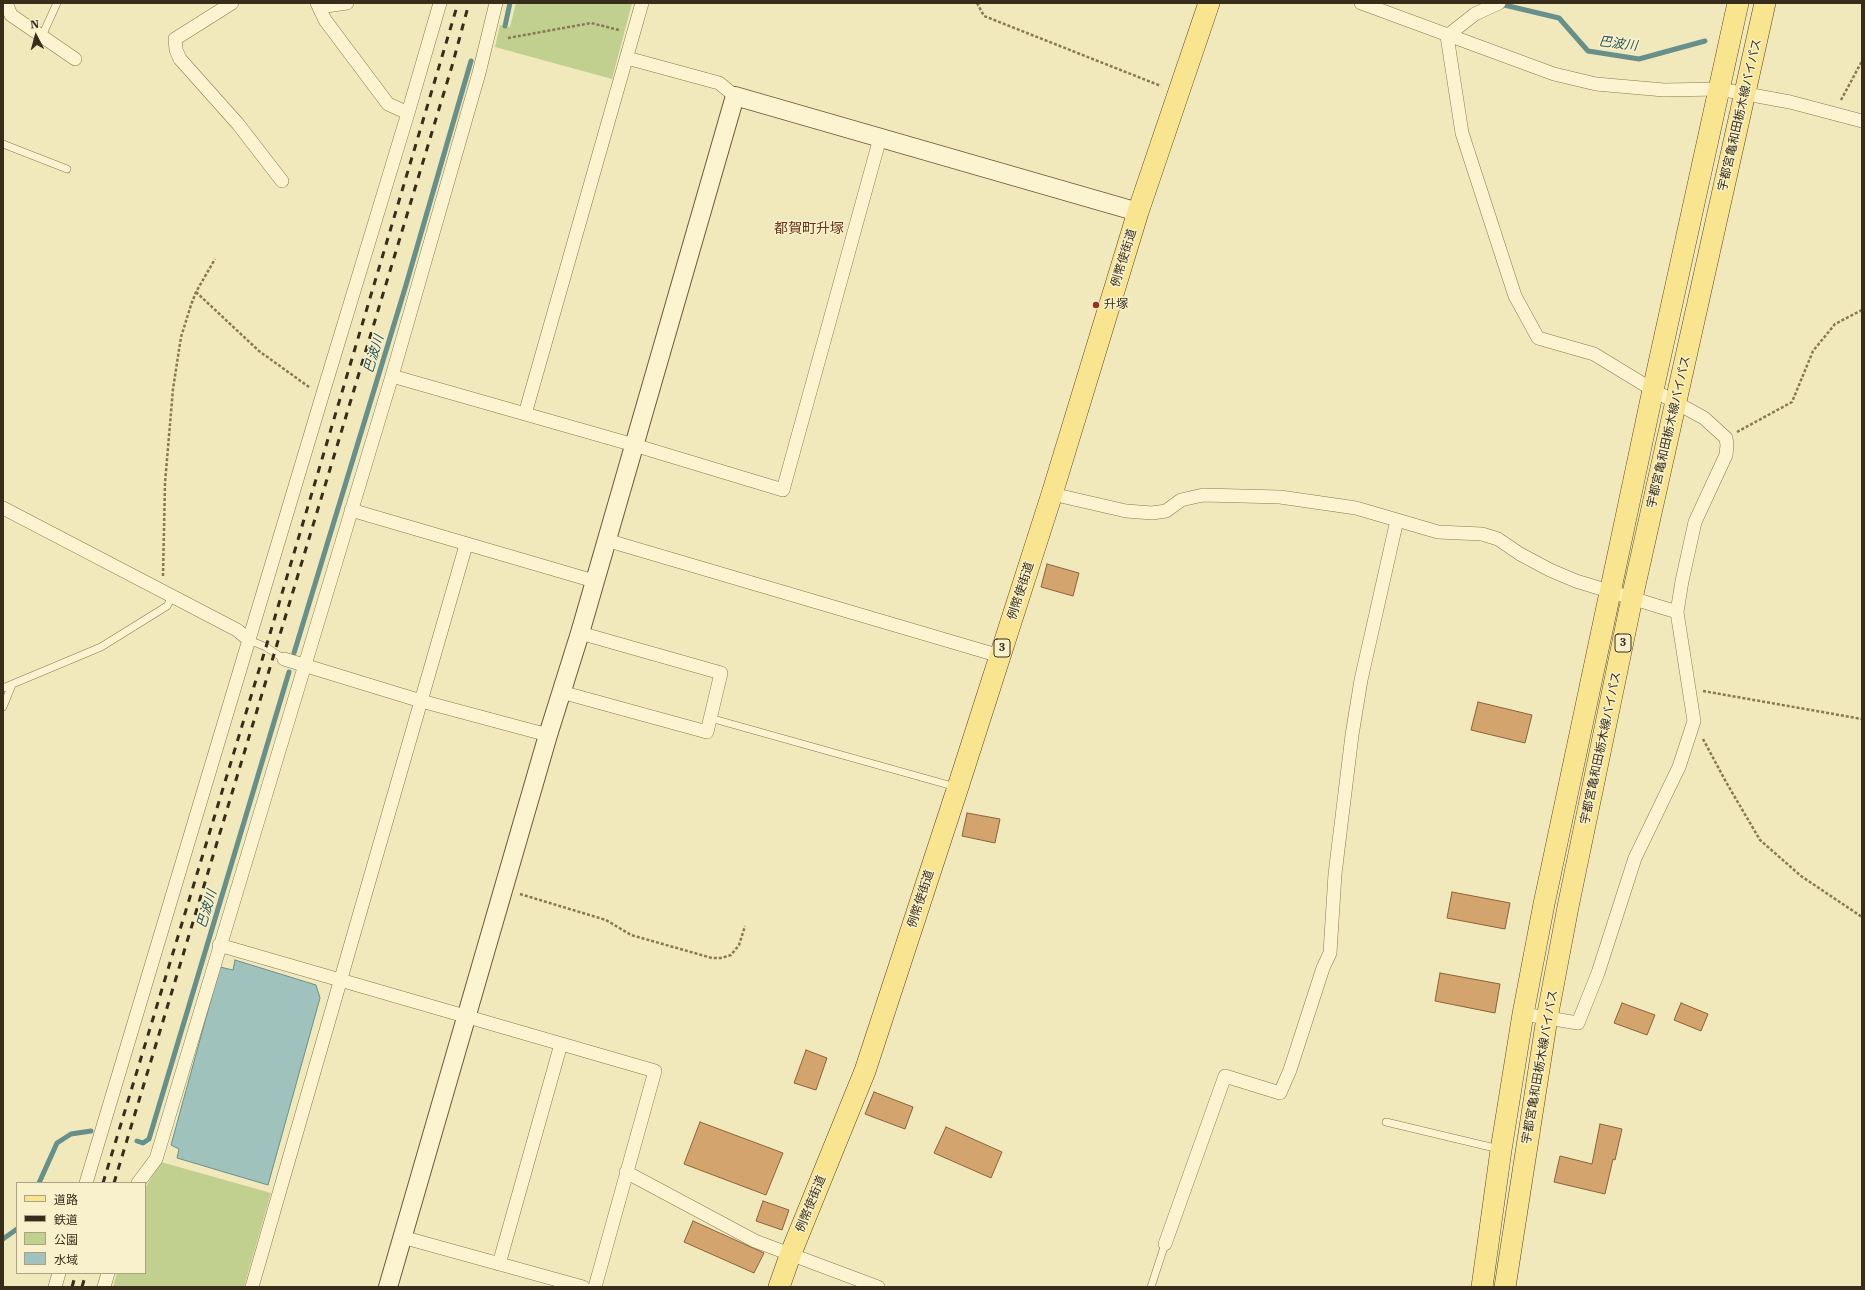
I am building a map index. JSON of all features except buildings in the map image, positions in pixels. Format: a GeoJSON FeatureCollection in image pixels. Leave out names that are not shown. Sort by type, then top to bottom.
{"type":"FeatureCollection","features":[{"type":"Feature","properties":{"kind":"main road","name":"例幣使街道"},"geometry":{"type":"LineString","coordinates":[[779,1287],[791,1253],[865,1071],[1052,494],[1138,212],[1209,3]]}},
{"type":"Feature","properties":{"kind":"main road","name":"宇都宮亀和田栃木線バイパス"},"geometry":{"type":"LineString","coordinates":[[1482,1287],[1501,1150],[1523,1014],[1546,896],[1653,390],[1738,3]]}},
{"type":"Feature","properties":{"kind":"main road","name":"宇都宮亀和田栃木線バイパス"},"geometry":{"type":"LineString","coordinates":[[1505,1287],[1547,1018],[1568,907],[1632,598],[1765,3]]}},
{"type":"Feature","properties":{"kind":"street"},"geometry":{"type":"LineString","coordinates":[[6,3],[11,15],[75,59]]}},
{"type":"Feature","properties":{"kind":"street"},"geometry":{"type":"LineString","coordinates":[[232,3],[175,39],[176,50],[180,59],[238,124],[282,181]]}},
{"type":"Feature","properties":{"kind":"street"},"geometry":{"type":"LineString","coordinates":[[347,3],[318,5],[325,20],[388,104],[408,114]]}},
{"type":"Feature","properties":{"kind":"street"},"geometry":{"type":"LineString","coordinates":[[86,1182],[322,393],[408,114],[440,3]]}},
{"type":"Feature","properties":{"kind":"street"},"geometry":{"type":"LineString","coordinates":[[139,1182],[156,1159],[303,666],[392,376],[477,81],[496,3]]}},
{"type":"Feature","properties":{"kind":"street"},"geometry":{"type":"LineString","coordinates":[[525,414],[642,3]]}},
{"type":"Feature","properties":{"kind":"street"},"geometry":{"type":"LineString","coordinates":[[1361,3],[1446,36],[1497,52],[1554,74],[1596,84],[1664,90],[1719,89],[1790,102],[1862,121]]}},
{"type":"Feature","properties":{"kind":"street"},"geometry":{"type":"LineString","coordinates":[[1446,36],[1475,14],[1499,3]]}},
{"type":"Feature","properties":{"kind":"street"},"geometry":{"type":"LineString","coordinates":[[1446,36],[1462,133],[1515,296],[1538,338],[1594,354],[1653,390],[1704,418],[1726,438],[1726,455],[1695,522],[1677,612],[1694,721],[1679,767],[1635,858],[1598,974],[1578,1023],[1523,1014]]}},
{"type":"Feature","properties":{"kind":"street"},"geometry":{"type":"LineString","coordinates":[[627,58],[719,83],[735,96],[1138,212]]}},
{"type":"Feature","properties":{"kind":"street"},"geometry":{"type":"LineString","coordinates":[[388,1287],[548,735],[580,633],[735,96]]}},
{"type":"Feature","properties":{"kind":"street"},"geometry":{"type":"LineString","coordinates":[[392,376],[634,445],[783,490],[880,138]]}},
{"type":"Feature","properties":{"kind":"street"},"geometry":{"type":"LineString","coordinates":[[1052,494],[1126,510],[1152,513],[1166,511],[1181,500],[1204,495],[1280,497],[1356,508],[1438,532],[1482,534],[1498,539],[1520,554],[1550,570],[1576,581],[1677,612]]}},
{"type":"Feature","properties":{"kind":"street"},"geometry":{"type":"LineString","coordinates":[[3,508],[238,630],[249,640]]}},
{"type":"Feature","properties":{"kind":"street"},"geometry":{"type":"LineString","coordinates":[[351,510],[466,545],[594,581]]}},
{"type":"Feature","properties":{"kind":"street"},"geometry":{"type":"LineString","coordinates":[[1165,1244],[1225,1076],[1280,1093],[1290,1070],[1323,968],[1330,953],[1335,874],[1352,735],[1361,680],[1397,520]]}},
{"type":"Feature","properties":{"kind":"street"},"geometry":{"type":"LineString","coordinates":[[606,540],[1000,656]]}},
{"type":"Feature","properties":{"kind":"street"},"geometry":{"type":"LineString","coordinates":[[252,1287],[466,545]]}},
{"type":"Feature","properties":{"kind":"street"},"geometry":{"type":"LineString","coordinates":[[561,692],[707,732],[721,674],[580,633]]}},
{"type":"Feature","properties":{"kind":"street"},"geometry":{"type":"LineString","coordinates":[[284,659],[421,701],[548,735]]}},
{"type":"Feature","properties":{"kind":"street"},"geometry":{"type":"LineString","coordinates":[[219,945],[656,1071],[626,1172],[595,1287]]}},
{"type":"Feature","properties":{"kind":"street"},"geometry":{"type":"LineString","coordinates":[[499,1264],[561,1044]]}},
{"type":"Feature","properties":{"kind":"street"},"geometry":{"type":"LineString","coordinates":[[626,1172],[755,1241],[791,1253],[878,1287]]}},
{"type":"Feature","properties":{"kind":"street"},"geometry":{"type":"LineString","coordinates":[[402,1237],[582,1287]]}},
{"type":"Feature","properties":{"kind":"street"},"geometry":{"type":"LineString","coordinates":[[55,1287],[59,1274]]}},
{"type":"Feature","properties":{"kind":"street"},"geometry":{"type":"LineString","coordinates":[[104,1287],[108,1274]]}},
{"type":"Feature","properties":{"kind":"lane"},"geometry":{"type":"LineString","coordinates":[[42,36],[57,3]]}},
{"type":"Feature","properties":{"kind":"lane"},"geometry":{"type":"LineString","coordinates":[[3,144],[67,169]]}},
{"type":"Feature","properties":{"kind":"lane"},"geometry":{"type":"LineString","coordinates":[[3,688],[101,647],[167,606],[173,596]]}},
{"type":"Feature","properties":{"kind":"lane"},"geometry":{"type":"LineString","coordinates":[[249,640],[284,659]]}},
{"type":"Feature","properties":{"kind":"lane"},"geometry":{"type":"LineString","coordinates":[[3,707],[12,685]]}},
{"type":"Feature","properties":{"kind":"lane"},"geometry":{"type":"LineString","coordinates":[[710,718],[958,787]]}},
{"type":"Feature","properties":{"kind":"lane"},"geometry":{"type":"LineString","coordinates":[[1386,1122],[1501,1150]]}},
{"type":"Feature","properties":{"kind":"lane"},"geometry":{"type":"LineString","coordinates":[[1151,1287],[1165,1244]]}},
{"type":"Feature","properties":{"kind":"path"},"geometry":{"type":"LineString","coordinates":[[977,3],[984,16],[1178,93]]}},
{"type":"Feature","properties":{"kind":"path"},"geometry":{"type":"LineString","coordinates":[[508,38],[591,23],[626,31]]}},
{"type":"Feature","properties":{"kind":"path"},"geometry":{"type":"LineString","coordinates":[[1834,113],[1862,61]]}},
{"type":"Feature","properties":{"kind":"path"},"geometry":{"type":"LineString","coordinates":[[158,589],[163,573],[165,483],[172,389],[181,337],[196,292],[215,259]]}},
{"type":"Feature","properties":{"kind":"path"},"geometry":{"type":"LineString","coordinates":[[196,292],[259,351],[311,389],[322,393]]}},
{"type":"Feature","properties":{"kind":"path"},"geometry":{"type":"LineString","coordinates":[[1726,438],[1792,402],[1813,350],[1835,324],[1862,310]]}},
{"type":"Feature","properties":{"kind":"path"},"geometry":{"type":"LineString","coordinates":[[1689,689],[1862,719]]}},
{"type":"Feature","properties":{"kind":"path"},"geometry":{"type":"LineString","coordinates":[[1694,721],[1726,782],[1760,840],[1801,876],[1862,917]]}},
{"type":"Feature","properties":{"kind":"path"},"geometry":{"type":"LineString","coordinates":[[503,889],[606,920],[630,935],[712,958],[721,958],[731,955],[740,945],[745,926]]}},
{"type":"Feature","properties":{"kind":"green space"},"geometry":{"type":"Polygon","coordinates":[[[516,3],[632,3],[612,79],[495,47],[500,25],[510,27],[516,3]]]}},
{"type":"Feature","properties":{"kind":"green space"},"geometry":{"type":"Polygon","coordinates":[[[161,1162],[271,1193],[244,1287],[113,1287],[117,1274],[146,1274],[146,1186],[161,1162]]]}},
{"type":"Feature","properties":{"kind":"water"},"geometry":{"type":"Polygon","coordinates":[[[235,960],[316,985],[320,998],[268,1185],[177,1158],[179,1149],[171,1145],[220,967],[233,970],[235,960]]]}},
{"type":"Feature","properties":{"kind":"waterway","name":"巴波川"},"geometry":{"type":"LineString","coordinates":[[505,26],[510,3]]}},
{"type":"Feature","properties":{"kind":"waterway","name":"巴波川"},"geometry":{"type":"LineString","coordinates":[[1500,4],[1559,18],[1588,51],[1639,59],[1705,41]]}},
{"type":"Feature","properties":{"kind":"waterway","name":"巴波川"},"geometry":{"type":"LineString","coordinates":[[294,653],[406,285],[471,61]]}},
{"type":"Feature","properties":{"kind":"waterway","name":"巴波川"},"geometry":{"type":"LineString","coordinates":[[137,1141],[143,1143],[149,1139],[289,672]]}},
{"type":"Feature","properties":{"kind":"waterway","name":"巴波川"},"geometry":{"type":"LineString","coordinates":[[39,1182],[57,1143],[71,1134],[91,1131]]}},
{"type":"Feature","properties":{"kind":"waterway","name":"巴波川"},"geometry":{"type":"LineString","coordinates":[[3,1239],[16,1230]]}},
{"type":"Feature","properties":{"kind":"railway"},"geometry":{"type":"LineString","coordinates":[[103,1182],[266,647],[458,3]]}},
{"type":"Feature","properties":{"kind":"railway"},"geometry":{"type":"LineString","coordinates":[[114,1182],[452,66],[469,3]]}},
{"type":"Feature","properties":{"kind":"railway"},"geometry":{"type":"LineString","coordinates":[[72,1287],[76,1274]]}},
{"type":"Feature","properties":{"kind":"railway"},"geometry":{"type":"LineString","coordinates":[[82,1287],[86,1274]]}},
{"type":"Feature","properties":{"kind":"place","name":"升塚"},"geometry":{"type":"Point","coordinates":[1096,305]}},
{"type":"Feature","properties":{"kind":"district","name":"都賀町升塚"},"geometry":{"type":"Point","coordinates":[809,229]}}]}
